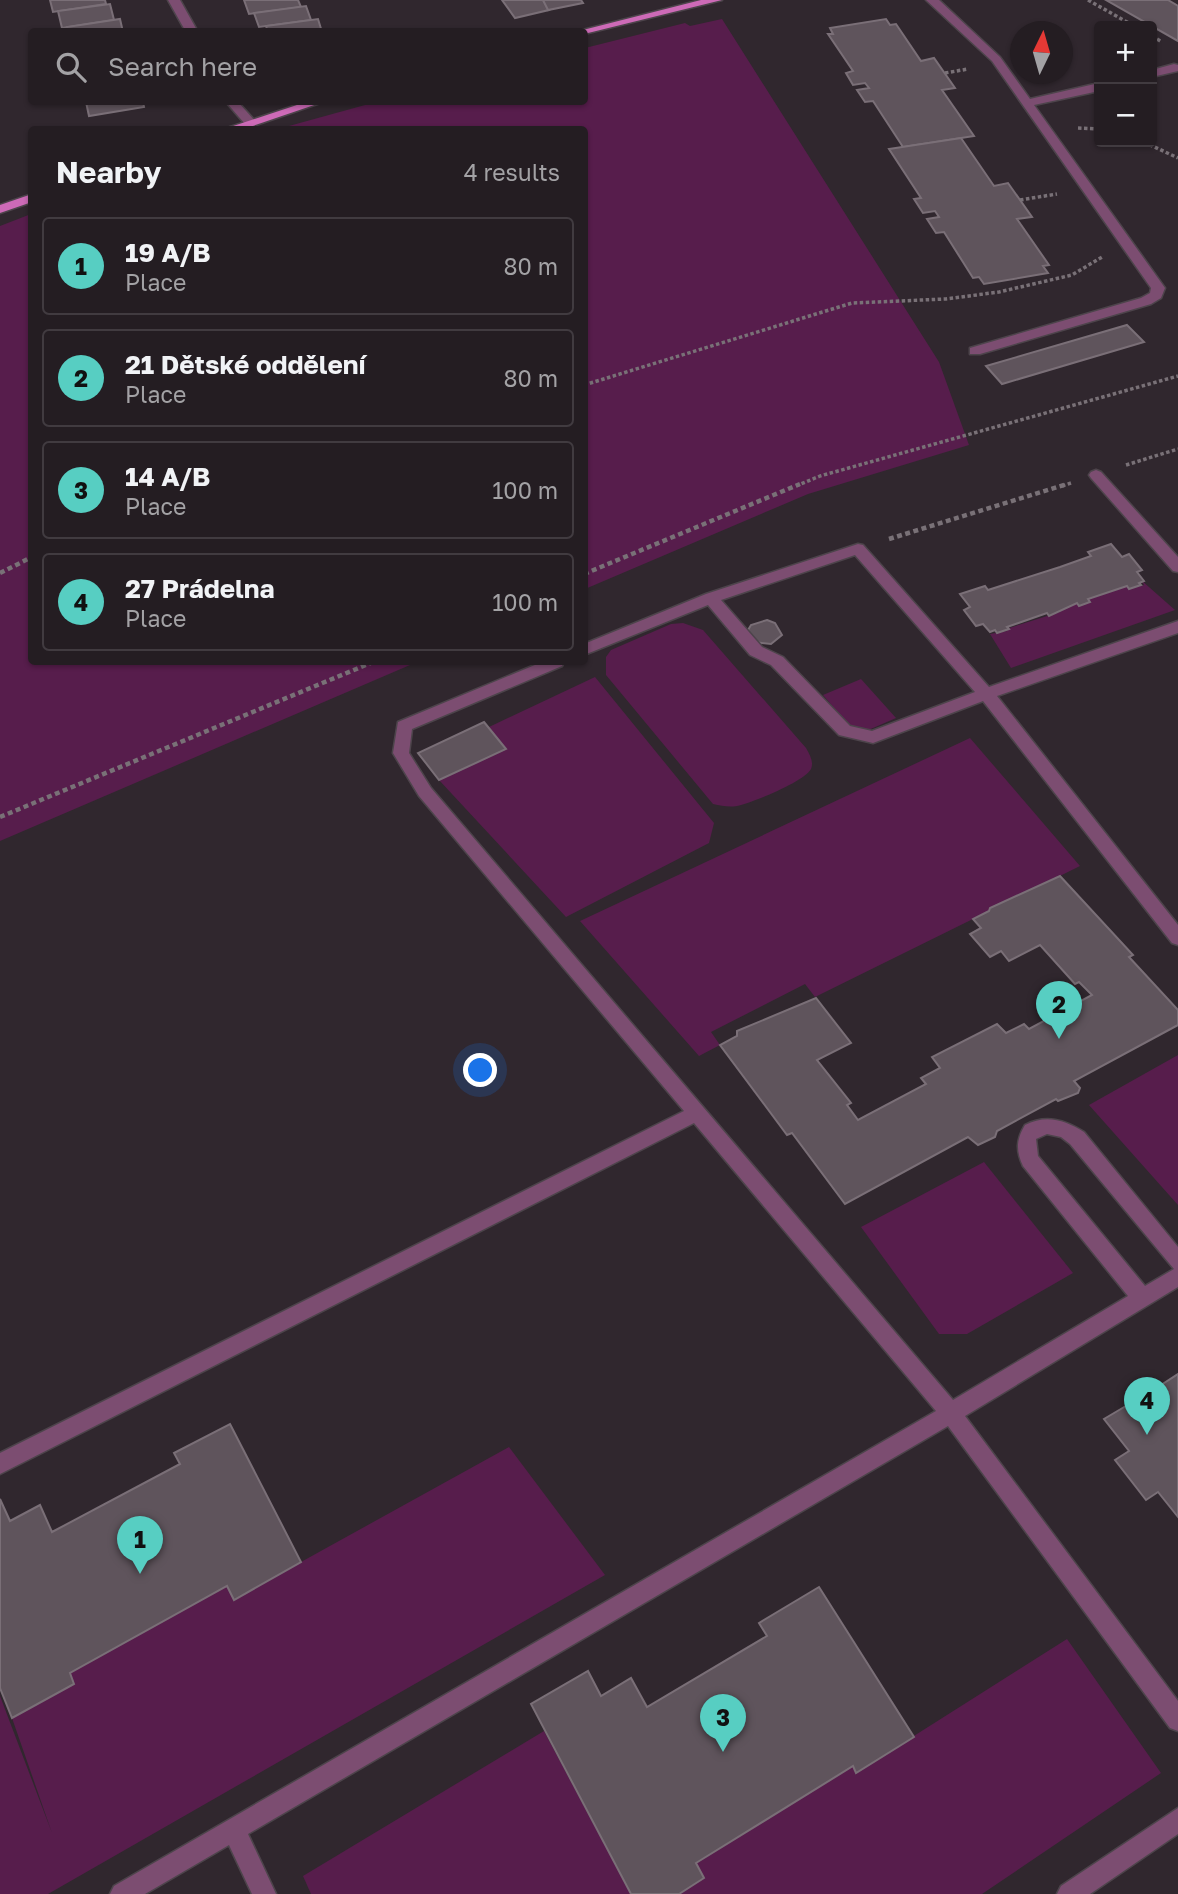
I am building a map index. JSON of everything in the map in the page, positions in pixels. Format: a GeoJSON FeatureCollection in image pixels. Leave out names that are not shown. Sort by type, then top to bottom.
{"type":"FeatureCollection","features":[{"type":"Feature","properties":{"kind":"main road"},"geometry":{"type":"LineString","coordinates":[[588,30],[716,0]]}},
{"type":"Feature","properties":{"kind":"main road"},"geometry":{"type":"LineString","coordinates":[[237,126],[306,105]]}},
{"type":"Feature","properties":{"kind":"main road"},"geometry":{"type":"LineString","coordinates":[[0,209],[28,199]]}},
{"type":"Feature","properties":{"kind":"street"},"geometry":{"type":"LineString","coordinates":[[174,0],[190,28]]}},
{"type":"Feature","properties":{"kind":"street"},"geometry":{"type":"LineString","coordinates":[[932,0],[996,59],[1158,288],[1156,295],[1146,301],[975,351]]}},
{"type":"Feature","properties":{"kind":"street"},"geometry":{"type":"LineString","coordinates":[[1157,73],[1174,68]]}},
{"type":"Feature","properties":{"kind":"street"},"geometry":{"type":"LineString","coordinates":[[1026,103],[1094,88]]}},
{"type":"Feature","properties":{"kind":"street"},"geometry":{"type":"LineString","coordinates":[[235,105],[250,121]]}},
{"type":"Feature","properties":{"kind":"street"},"geometry":{"type":"LineString","coordinates":[[1096,475],[1178,567]]}},
{"type":"Feature","properties":{"kind":"street"},"geometry":{"type":"LineString","coordinates":[[588,648],[711,598],[858,549],[986,694],[1178,938]]}},
{"type":"Feature","properties":{"kind":"street"},"geometry":{"type":"LineString","coordinates":[[711,598],[756,651],[777,661],[845,731],[873,737],[986,694],[1178,627]]}},
{"type":"Feature","properties":{"kind":"street"},"geometry":{"type":"LineString","coordinates":[[549,665],[404,726],[401,753],[425,792],[951,1413],[1178,1720]]}},
{"type":"Feature","properties":{"kind":"street"},"geometry":{"type":"LineString","coordinates":[[0,1464],[697,1113]]}},
{"type":"Feature","properties":{"kind":"street"},"geometry":{"type":"LineString","coordinates":[[1142,1298],[1030,1160],[1025,1147],[1028,1135],[1037,1127],[1051,1125],[1066,1129],[1077,1138],[1178,1262]]}},
{"type":"Feature","properties":{"kind":"street"},"geometry":{"type":"LineString","coordinates":[[122,1894],[951,1413],[1178,1277]]}},
{"type":"Feature","properties":{"kind":"street"},"geometry":{"type":"LineString","coordinates":[[1069,1894],[1178,1820]]}},
{"type":"Feature","properties":{"kind":"street"},"geometry":{"type":"LineString","coordinates":[[234,1829],[264,1894]]}},
{"type":"Feature","properties":{"kind":"path"},"geometry":{"type":"LineString","coordinates":[[1088,0],[1125,21]]}},
{"type":"Feature","properties":{"kind":"path"},"geometry":{"type":"LineString","coordinates":[[1154,147],[1178,159]]}},
{"type":"Feature","properties":{"kind":"path"},"geometry":{"type":"LineString","coordinates":[[588,384],[852,303],[876,299],[959,298],[1006,291],[1075,275],[1091,267],[1108,251]]}},
{"type":"Feature","properties":{"kind":"path"},"geometry":{"type":"LineString","coordinates":[[588,572],[820,476],[1178,376]]}},
{"type":"Feature","properties":{"kind":"path"},"geometry":{"type":"LineString","coordinates":[[858,549],[1178,449]]}},
{"type":"Feature","properties":{"kind":"path"},"geometry":{"type":"LineString","coordinates":[[0,573],[28,559]]}},
{"type":"Feature","properties":{"kind":"path"},"geometry":{"type":"LineString","coordinates":[[0,817],[366,665]]}},
{"type":"Feature","properties":{"kind":"shaded area"},"geometry":{"type":"Polygon","coordinates":[[[722,19],[939,362],[969,445],[808,494],[588,588],[588,126],[289,126],[365,105],[588,105],[588,47],[685,23],[690,26],[722,19]]]}},
{"type":"Feature","properties":{"kind":"shaded area"},"geometry":{"type":"Polygon","coordinates":[[[28,215],[28,665],[410,665],[0,841],[0,226],[28,215]]]}},
{"type":"Feature","properties":{"kind":"shaded area"},"geometry":{"type":"Polygon","coordinates":[[[1141,580],[1175,610],[1011,668],[990,634],[1007,631],[1006,629],[1060,612],[1058,609],[1077,603],[1079,606],[1090,602],[1088,599],[1127,586],[1129,589],[1144,585],[1141,580]]]}},
{"type":"Feature","properties":{"kind":"shaded area"},"geometry":{"type":"Polygon","coordinates":[[[683,623],[703,630],[806,748],[812,764],[807,774],[779,790],[747,803],[730,807],[713,804],[606,675],[606,657],[611,650],[671,624],[683,623]]]}},
{"type":"Feature","properties":{"kind":"shaded area"},"geometry":{"type":"Polygon","coordinates":[[[595,677],[714,823],[709,843],[566,917],[439,780],[505,749],[489,727],[595,677]]]}},
{"type":"Feature","properties":{"kind":"shaded area"},"geometry":{"type":"Polygon","coordinates":[[[861,679],[896,718],[857,735],[823,695],[861,679]]]}},
{"type":"Feature","properties":{"kind":"shaded area"},"geometry":{"type":"Polygon","coordinates":[[[970,738],[1080,866],[815,997],[805,984],[711,1032],[720,1045],[699,1056],[580,921],[970,738]]]}},
{"type":"Feature","properties":{"kind":"shaded area"},"geometry":{"type":"Polygon","coordinates":[[[1178,1055],[1178,1205],[1089,1105],[1178,1055]]]}},
{"type":"Feature","properties":{"kind":"shaded area"},"geometry":{"type":"Polygon","coordinates":[[[984,1162],[1073,1273],[967,1334],[939,1334],[861,1227],[984,1162]]]}},
{"type":"Feature","properties":{"kind":"shaded area"},"geometry":{"type":"Polygon","coordinates":[[[509,1447],[605,1575],[48,1894],[0,1894],[0,1696],[52,1833],[12,1718],[74,1684],[70,1673],[227,1586],[234,1599],[509,1447]]]}},
{"type":"Feature","properties":{"kind":"shaded area"},"geometry":{"type":"Polygon","coordinates":[[[1067,1639],[1161,1773],[982,1894],[679,1894],[704,1878],[696,1863],[853,1766],[857,1772],[1067,1639]]]}},
{"type":"Feature","properties":{"kind":"shaded area"},"geometry":{"type":"Polygon","coordinates":[[[544,1731],[631,1894],[311,1894],[303,1876],[544,1731]]]}},
{"type":"Feature","properties":{"kind":"building"},"geometry":{"type":"Polygon","coordinates":[[[50,0],[105,0],[106,4],[53,12],[50,0]]]}},
{"type":"Feature","properties":{"kind":"building"},"geometry":{"type":"Polygon","coordinates":[[[244,0],[298,0],[301,7],[249,14],[244,0]]]}},
{"type":"Feature","properties":{"kind":"building"},"geometry":{"type":"Polygon","coordinates":[[[502,0],[543,0],[549,10],[515,18],[502,0]]]}},
{"type":"Feature","properties":{"kind":"building"},"geometry":{"type":"Polygon","coordinates":[[[543,0],[581,0],[583,3],[548,10],[543,0]]]}},
{"type":"Feature","properties":{"kind":"building"},"geometry":{"type":"Polygon","coordinates":[[[1106,0],[1168,0],[1178,6],[1178,41],[1157,29],[1157,21],[1143,21],[1106,0]]]}},
{"type":"Feature","properties":{"kind":"building"},"geometry":{"type":"Polygon","coordinates":[[[110,4],[114,20],[62,28],[58,11],[110,4]]]}},
{"type":"Feature","properties":{"kind":"building"},"geometry":{"type":"Polygon","coordinates":[[[306,6],[311,20],[259,27],[254,13],[306,6]]]}},
{"type":"Feature","properties":{"kind":"building"},"geometry":{"type":"Polygon","coordinates":[[[120,19],[122,28],[67,28],[120,19]]]}},
{"type":"Feature","properties":{"kind":"building"},"geometry":{"type":"Polygon","coordinates":[[[318,19],[321,28],[267,28],[266,26],[318,19]]]}},
{"type":"Feature","properties":{"kind":"building"},"geometry":{"type":"Polygon","coordinates":[[[886,19],[890,25],[896,24],[921,61],[934,58],[955,88],[942,90],[974,136],[903,147],[873,101],[865,102],[857,90],[869,88],[865,83],[853,85],[846,73],[853,71],[828,34],[833,34],[830,28],[886,19]]]}},
{"type":"Feature","properties":{"kind":"building"},"geometry":{"type":"Polygon","coordinates":[[[87,105],[144,107],[89,116],[87,105]]]}},
{"type":"Feature","properties":{"kind":"building"},"geometry":{"type":"Polygon","coordinates":[[[961,138],[994,186],[1008,183],[1032,217],[1017,219],[1049,265],[1043,266],[1048,273],[984,284],[979,277],[973,278],[944,232],[936,233],[927,219],[939,217],[935,211],[923,213],[914,199],[921,198],[889,149],[961,138]]]}},
{"type":"Feature","properties":{"kind":"building"},"geometry":{"type":"Polygon","coordinates":[[[1127,325],[1144,342],[1002,384],[986,366],[1127,325]]]}},
{"type":"Feature","properties":{"kind":"building"},"geometry":{"type":"Polygon","coordinates":[[[1111,544],[1122,557],[1129,554],[1142,570],[1137,572],[1144,581],[1139,583],[1141,585],[1129,589],[1127,586],[1088,599],[1090,602],[1079,606],[1077,603],[1049,616],[1047,613],[997,633],[995,630],[990,632],[983,624],[976,626],[964,610],[970,607],[960,594],[985,586],[988,590],[1060,567],[1091,556],[1088,552],[1111,544]]]}},
{"type":"Feature","properties":{"kind":"building"},"geometry":{"type":"Polygon","coordinates":[[[767,620],[775,623],[782,635],[771,644],[754,642],[748,630],[751,625],[767,620]]]}},
{"type":"Feature","properties":{"kind":"building"},"geometry":{"type":"Polygon","coordinates":[[[484,722],[506,749],[439,780],[418,753],[484,722]]]}},
{"type":"Feature","properties":{"kind":"building"},"geometry":{"type":"Polygon","coordinates":[[[1060,876],[1133,955],[1129,957],[1178,1010],[1178,1025],[1074,1081],[1080,1088],[1078,1093],[1058,1101],[1056,1099],[997,1131],[995,1137],[978,1145],[968,1137],[845,1204],[792,1133],[787,1135],[720,1045],[737,1036],[737,1031],[816,998],[851,1043],[817,1060],[851,1103],[847,1105],[858,1120],[926,1084],[921,1078],[940,1068],[932,1057],[997,1024],[1006,1033],[1024,1024],[1029,1029],[1092,995],[1079,982],[1075,984],[1040,945],[1009,961],[1001,951],[990,957],[970,934],[981,928],[973,919],[990,908],[1060,876]]]}},
{"type":"Feature","properties":{"kind":"building"},"geometry":{"type":"Polygon","coordinates":[[[1178,1374],[1178,1517],[1158,1492],[1146,1500],[1115,1460],[1129,1451],[1104,1419],[1160,1390],[1158,1387],[1178,1374]]]}},
{"type":"Feature","properties":{"kind":"building"},"geometry":{"type":"Polygon","coordinates":[[[230,1424],[301,1562],[234,1600],[227,1586],[70,1673],[74,1684],[12,1718],[0,1688],[0,1499],[10,1521],[40,1505],[52,1532],[180,1464],[174,1453],[230,1424]]]}},
{"type":"Feature","properties":{"kind":"building"},"geometry":{"type":"Polygon","coordinates":[[[819,1587],[914,1737],[856,1773],[853,1766],[696,1863],[704,1878],[679,1894],[631,1894],[531,1704],[588,1671],[601,1696],[631,1678],[647,1707],[767,1636],[759,1623],[819,1587]]]}},
{"type":"Feature","properties":{"kind":"place","name":"21 Dětské oddělení"},"geometry":{"type":"Point","coordinates":[1059,1039]}},
{"type":"Feature","properties":{"kind":"place","name":"27 Prádelna"},"geometry":{"type":"Point","coordinates":[1147,1435]}},
{"type":"Feature","properties":{"kind":"place","name":"19 A/B"},"geometry":{"type":"Point","coordinates":[140,1574]}},
{"type":"Feature","properties":{"kind":"place","name":"14 A/B"},"geometry":{"type":"Point","coordinates":[723,1752]}}]}
